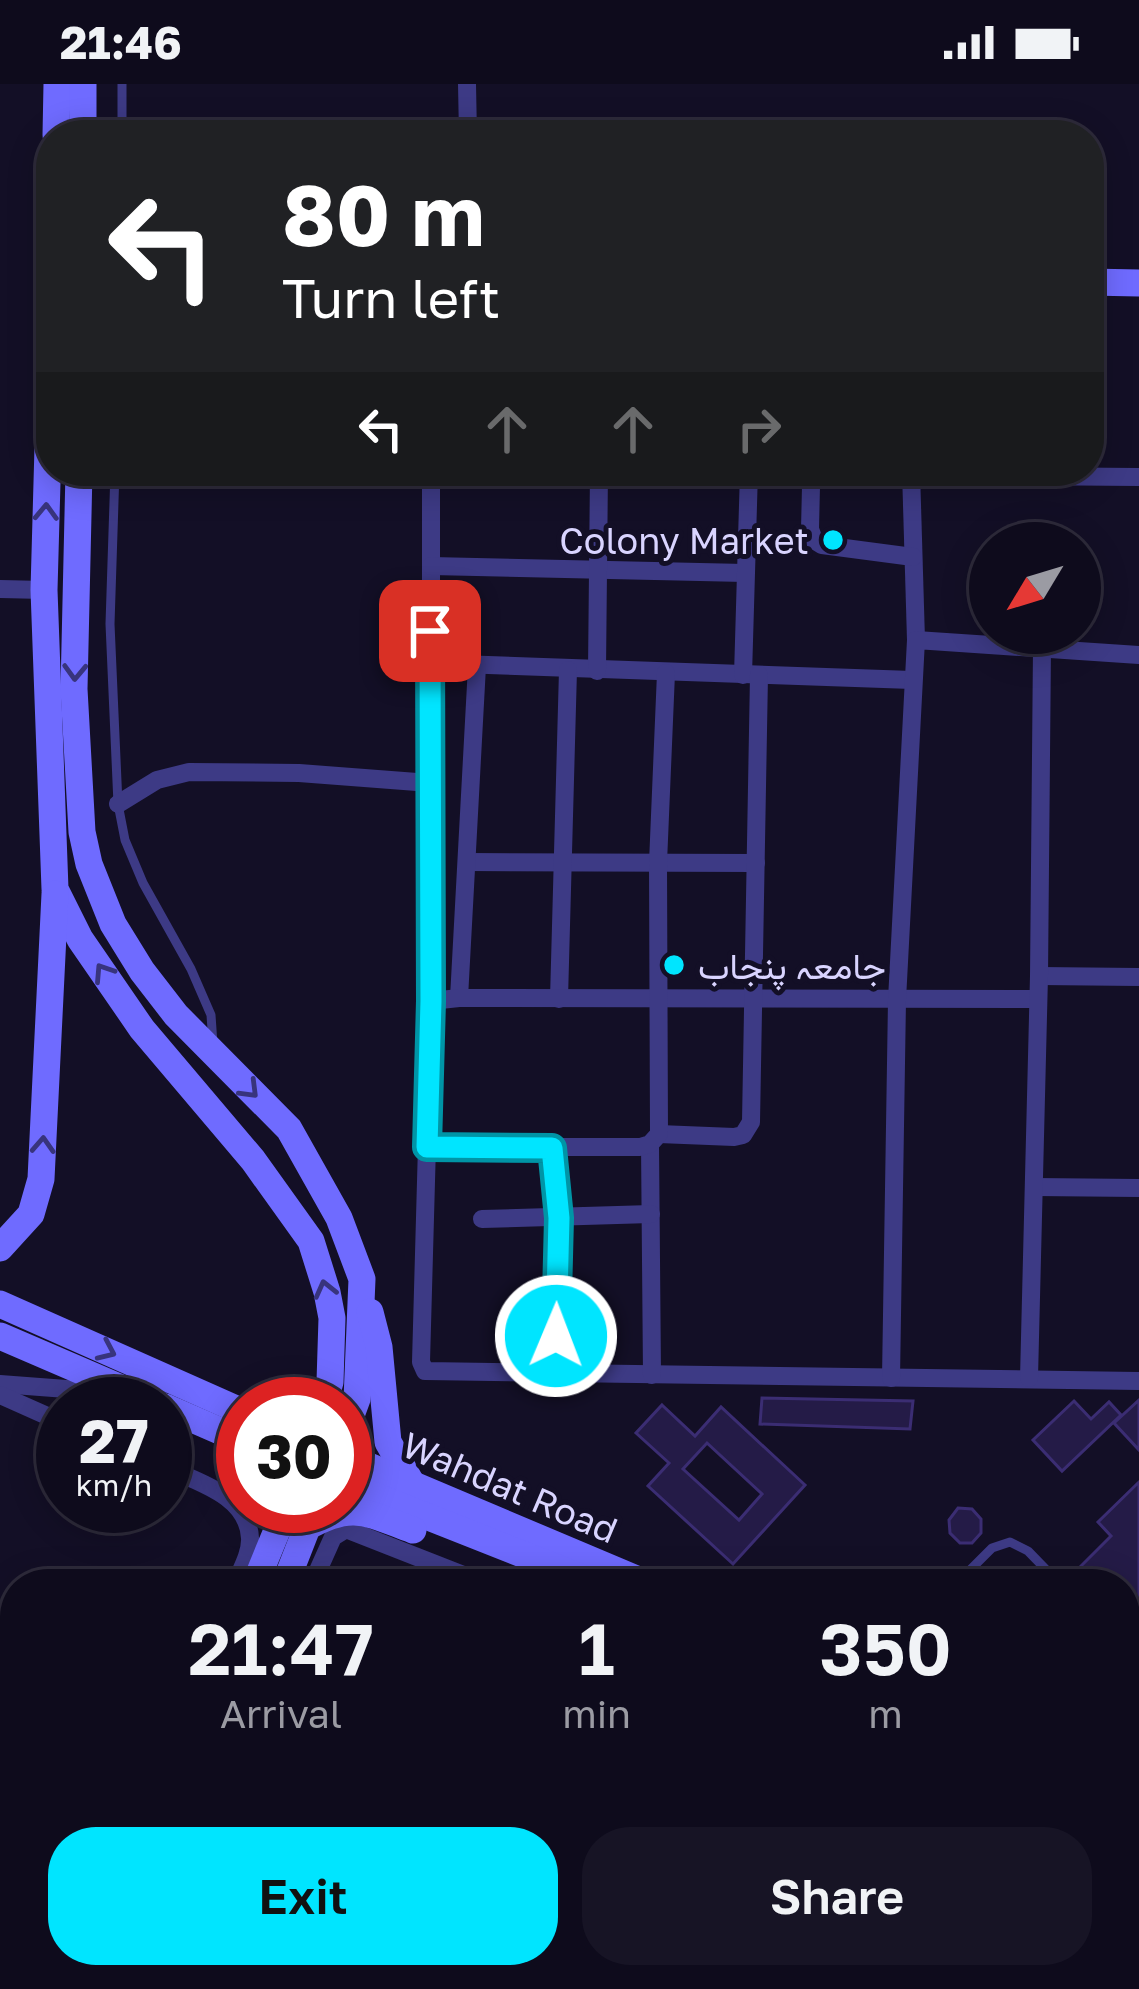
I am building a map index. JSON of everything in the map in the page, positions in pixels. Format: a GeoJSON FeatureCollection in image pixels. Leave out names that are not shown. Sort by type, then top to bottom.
{"type":"FeatureCollection","features":[{"type":"Feature","properties":{"kind":"main road"},"geometry":{"type":"LineString","coordinates":[[57,120],[58,84]]}},
{"type":"Feature","properties":{"kind":"main road"},"geometry":{"type":"LineString","coordinates":[[83,84],[83,120]]}},
{"type":"Feature","properties":{"kind":"main road"},"geometry":{"type":"LineString","coordinates":[[1104,282],[1139,283]]}},
{"type":"Feature","properties":{"kind":"main road"},"geometry":{"type":"LineString","coordinates":[[0,1248],[31,1214],[41,1179],[54,879],[44,590],[47,486]]}},
{"type":"Feature","properties":{"kind":"main road"},"geometry":{"type":"LineString","coordinates":[[79,486],[74,688],[82,832],[89,864],[113,924],[142,970],[176,1015],[289,1130],[340,1218],[379,1347],[388,1442],[413,1486]]}},
{"type":"Feature","properties":{"kind":"main road"},"geometry":{"type":"LineString","coordinates":[[54,879],[89,864]]}},
{"type":"Feature","properties":{"kind":"main road"},"geometry":{"type":"LineString","coordinates":[[54,879],[80,939],[142,1029],[253,1160],[311,1241],[332,1318],[330,1377]]}},
{"type":"Feature","properties":{"kind":"main road"},"geometry":{"type":"LineString","coordinates":[[358,1377],[362,1279]]}},
{"type":"Feature","properties":{"kind":"main road"},"geometry":{"type":"LineString","coordinates":[[0,1304],[216,1400]]}},
{"type":"Feature","properties":{"kind":"main road"},"geometry":{"type":"LineString","coordinates":[[0,1336],[95,1377]]}},
{"type":"Feature","properties":{"kind":"main road","name":"Wahdat Road"},"geometry":{"type":"LineString","coordinates":[[372,1468],[612,1569]]}},
{"type":"Feature","properties":{"kind":"main road","name":"Wahdat Road"},"geometry":{"type":"LineString","coordinates":[[372,1495],[559,1569]]}},
{"type":"Feature","properties":{"kind":"main road"},"geometry":{"type":"LineString","coordinates":[[372,1516],[503,1564],[543,1563]]}},
{"type":"Feature","properties":{"kind":"main road"},"geometry":{"type":"LineString","coordinates":[[265,1569],[289,1533]]}},
{"type":"Feature","properties":{"kind":"main road"},"geometry":{"type":"LineString","coordinates":[[289,1569],[298,1533]]}},
{"type":"Feature","properties":{"kind":"street"},"geometry":{"type":"LineString","coordinates":[[467,84],[468,120]]}},
{"type":"Feature","properties":{"kind":"street"},"geometry":{"type":"LineString","coordinates":[[1104,476],[1139,477]]}},
{"type":"Feature","properties":{"kind":"street"},"geometry":{"type":"LineString","coordinates":[[430,486],[431,1001],[421,1362],[425,1372],[1139,1381]]}},
{"type":"Feature","properties":{"kind":"street"},"geometry":{"type":"LineString","coordinates":[[597,671],[599,486]]}},
{"type":"Feature","properties":{"kind":"street"},"geometry":{"type":"LineString","coordinates":[[427,1147],[640,1147],[654,1139],[734,1137],[748,1130],[756,863],[745,573],[748,486]]}},
{"type":"Feature","properties":{"kind":"street"},"geometry":{"type":"LineString","coordinates":[[812,486],[814,540],[914,557]]}},
{"type":"Feature","properties":{"kind":"street"},"geometry":{"type":"LineString","coordinates":[[890,1378],[897,1000],[916,640],[911,486]]}},
{"type":"Feature","properties":{"kind":"street"},"geometry":{"type":"LineString","coordinates":[[430,566],[745,573]]}},
{"type":"Feature","properties":{"kind":"street"},"geometry":{"type":"LineString","coordinates":[[0,590],[44,590]]}},
{"type":"Feature","properties":{"kind":"street"},"geometry":{"type":"LineString","coordinates":[[916,640],[969,643]]}},
{"type":"Feature","properties":{"kind":"street"},"geometry":{"type":"LineString","coordinates":[[1101,652],[1139,655]]}},
{"type":"Feature","properties":{"kind":"street"},"geometry":{"type":"LineString","coordinates":[[1029,1378],[1042,654]]}},
{"type":"Feature","properties":{"kind":"street"},"geometry":{"type":"LineString","coordinates":[[430,663],[912,680]]}},
{"type":"Feature","properties":{"kind":"street"},"geometry":{"type":"LineString","coordinates":[[459,998],[477,666]]}},
{"type":"Feature","properties":{"kind":"street"},"geometry":{"type":"LineString","coordinates":[[559,999],[568,670]]}},
{"type":"Feature","properties":{"kind":"street"},"geometry":{"type":"LineString","coordinates":[[652,1376],[650,1214],[666,673]]}},
{"type":"Feature","properties":{"kind":"street"},"geometry":{"type":"LineString","coordinates":[[118,804],[157,780],[189,772],[299,773],[430,783]]}},
{"type":"Feature","properties":{"kind":"street"},"geometry":{"type":"LineString","coordinates":[[466,862],[756,863]]}},
{"type":"Feature","properties":{"kind":"street"},"geometry":{"type":"LineString","coordinates":[[1039,976],[1139,977]]}},
{"type":"Feature","properties":{"kind":"street"},"geometry":{"type":"LineString","coordinates":[[431,1001],[1038,999]]}},
{"type":"Feature","properties":{"kind":"street"},"geometry":{"type":"LineString","coordinates":[[552,1148],[559,1218],[556,1375]]}},
{"type":"Feature","properties":{"kind":"street"},"geometry":{"type":"LineString","coordinates":[[1034,1187],[1139,1188]]}},
{"type":"Feature","properties":{"kind":"street"},"geometry":{"type":"LineString","coordinates":[[482,1219],[650,1214]]}},
{"type":"Feature","properties":{"kind":"street"},"geometry":{"type":"LineString","coordinates":[[0,1384],[36,1388]]}},
{"type":"Feature","properties":{"kind":"street"},"geometry":{"type":"LineString","coordinates":[[0,1395],[36,1411]]}},
{"type":"Feature","properties":{"kind":"street"},"geometry":{"type":"LineString","coordinates":[[192,1480],[216,1490],[241,1510],[251,1540],[240,1569]]}},
{"type":"Feature","properties":{"kind":"street"},"geometry":{"type":"LineString","coordinates":[[318,1569],[328,1544],[346,1529],[448,1569]]}},
{"type":"Feature","properties":{"kind":"lane"},"geometry":{"type":"LineString","coordinates":[[122,84],[122,120]]}},
{"type":"Feature","properties":{"kind":"lane"},"geometry":{"type":"LineString","coordinates":[[115,486],[110,624],[118,804],[125,840],[143,883],[212,1015],[214,1054]]}},
{"type":"Feature","properties":{"kind":"lane"},"geometry":{"type":"LineString","coordinates":[[971,1569],[992,1548],[1010,1542],[1028,1551],[1045,1569]]}},
{"type":"Feature","properties":{"kind":"building"},"geometry":{"type":"Polygon","coordinates":[[[762,1398],[913,1401],[910,1429],[760,1424],[762,1398]]]}},
{"type":"Feature","properties":{"kind":"building"},"geometry":{"type":"Polygon","coordinates":[[[1139,1400],[1139,1450],[1114,1423],[1139,1400]]]}},
{"type":"Feature","properties":{"kind":"building"},"geometry":{"type":"Polygon","coordinates":[[[1074,1401],[1091,1419],[1109,1402],[1121,1415],[1062,1471],[1033,1440],[1074,1401]]]}},
{"type":"Feature","properties":{"kind":"building"},"geometry":{"type":"Polygon","coordinates":[[[662,1405],[695,1436],[721,1407],[805,1485],[733,1564],[648,1486],[669,1463],[636,1433],[662,1405]],[[707,1443],[683,1469],[739,1520],[762,1494],[707,1443]]]}},
{"type":"Feature","properties":{"kind":"building"},"geometry":{"type":"Polygon","coordinates":[[[1139,1482],[1139,1569],[1078,1569],[1111,1536],[1098,1522],[1139,1482]]]}},
{"type":"Feature","properties":{"kind":"building"},"geometry":{"type":"Polygon","coordinates":[[[958,1508],[972,1509],[981,1519],[981,1533],[972,1543],[960,1543],[950,1533],[949,1520],[958,1508]]]}},
{"type":"Feature","properties":{"kind":"place","name":"Colony Market"},"geometry":{"type":"Point","coordinates":[833,540]}},
{"type":"Feature","properties":{"kind":"place","name":"جامعہ پنجاب"},"geometry":{"type":"Point","coordinates":[674,965]}},
{"type":"Feature","properties":{"kind":"route"},"geometry":{"type":"LineString","coordinates":[[430,631],[427,1147],[552,1148],[559,1218],[556,1336]]}}]}
